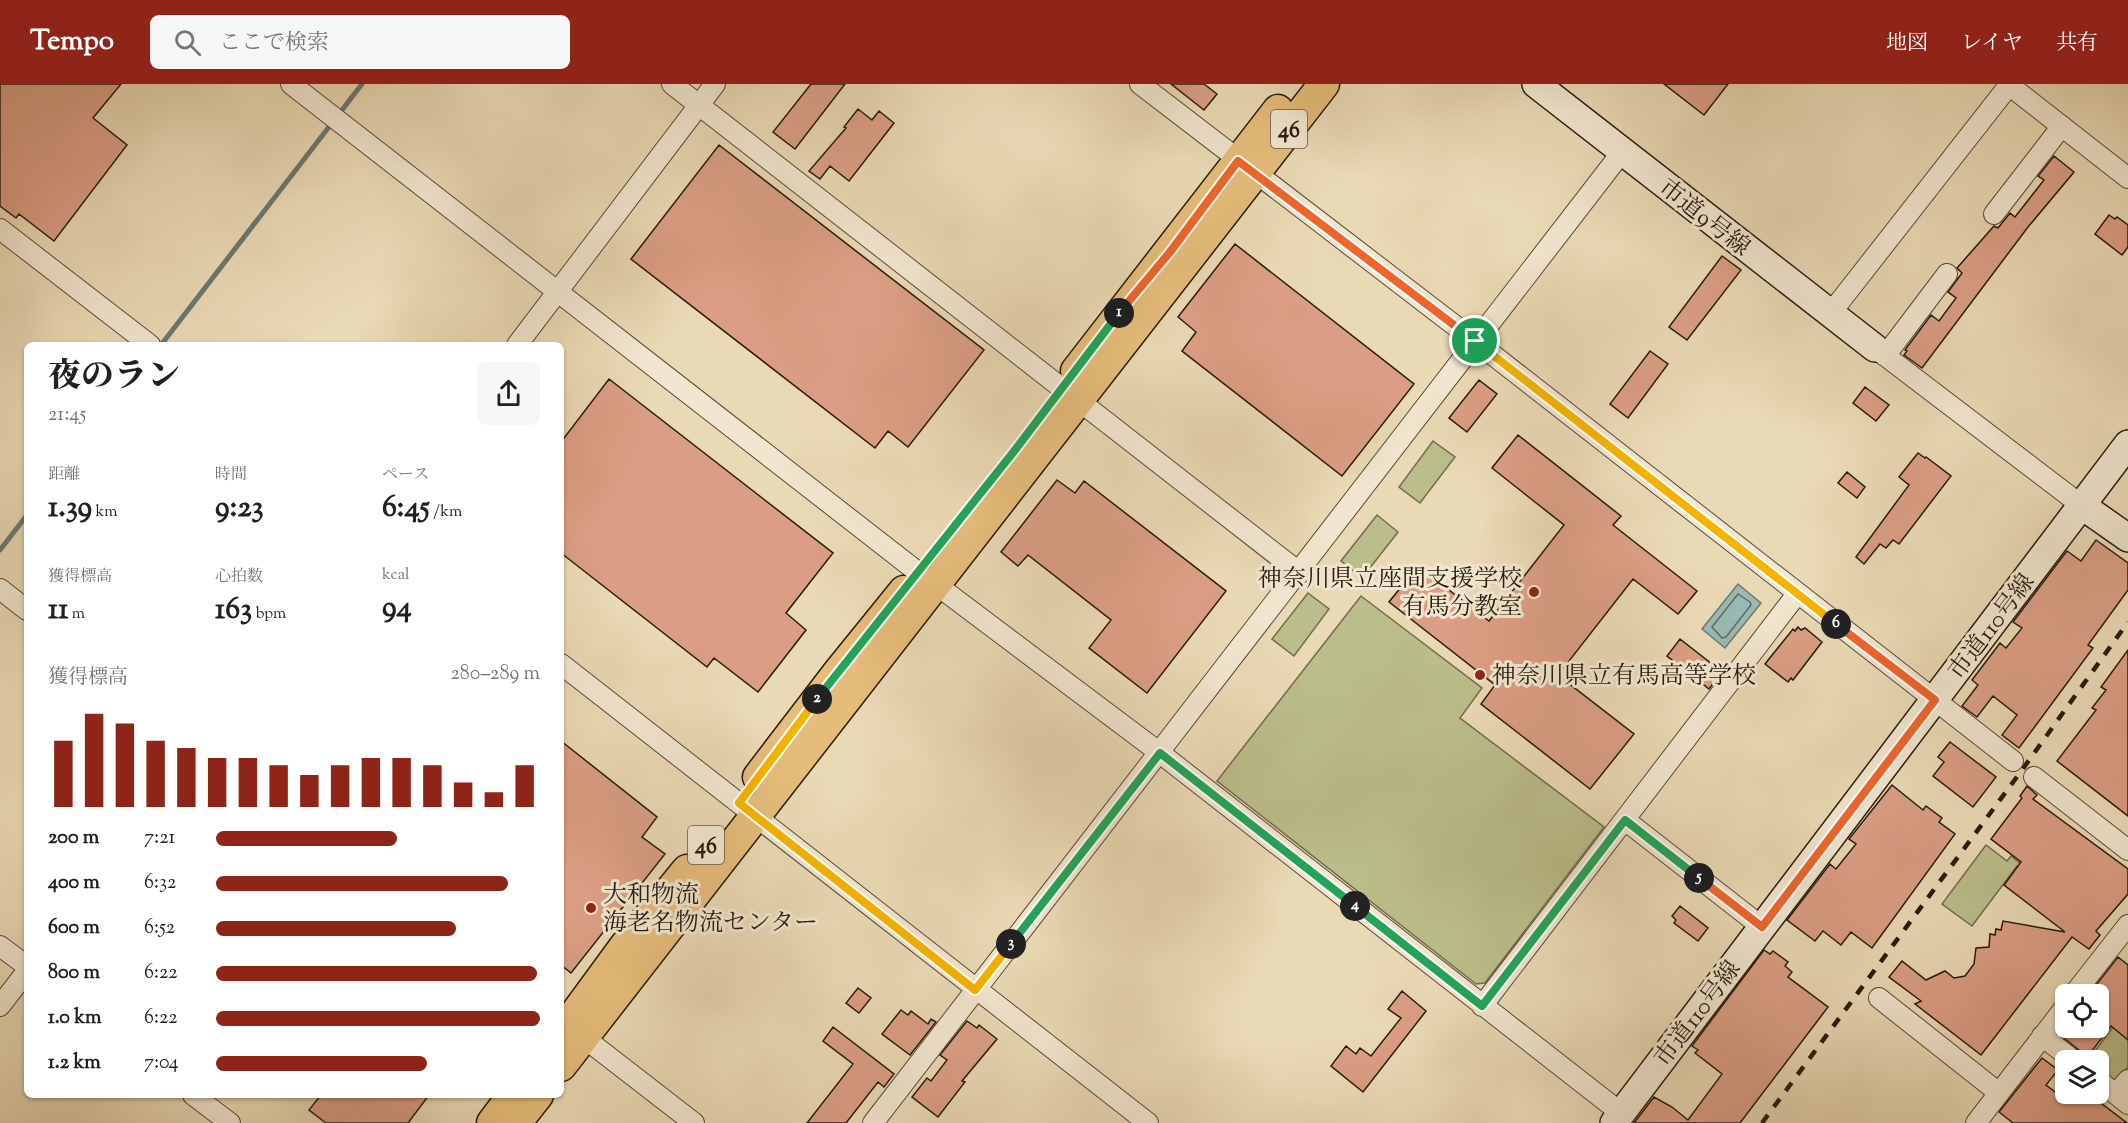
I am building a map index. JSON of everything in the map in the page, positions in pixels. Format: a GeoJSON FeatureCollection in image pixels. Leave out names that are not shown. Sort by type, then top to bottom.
{"type":"FeatureCollection","features":[{"type":"Feature","properties":{"kind":"main road","name":"46"},"geometry":{"type":"LineString","coordinates":[[1247,168],[1298,84]]}},
{"type":"Feature","properties":{"kind":"main road","name":"46"},"geometry":{"type":"LineString","coordinates":[[564,1051],[568,1030],[624,947],[747,809],[836,675],[927,578],[1122,309],[1170,252],[1324,84]]}},
{"type":"Feature","properties":{"kind":"main road"},"geometry":{"type":"LineString","coordinates":[[492,1123],[511,1098]]}},
{"type":"Feature","properties":{"kind":"main road"},"geometry":{"type":"LineString","coordinates":[[516,1123],[536,1098]]}},
{"type":"Feature","properties":{"kind":"street"},"geometry":{"type":"LineString","coordinates":[[291,84],[927,578],[1160,753],[1482,1006],[1618,1118]]}},
{"type":"Feature","properties":{"kind":"street"},"geometry":{"type":"LineString","coordinates":[[672,84],[1300,573]]}},
{"type":"Feature","properties":{"kind":"street"},"geometry":{"type":"LineString","coordinates":[[519,342],[715,84]]}},
{"type":"Feature","properties":{"kind":"street"},"geometry":{"type":"LineString","coordinates":[[1140,84],[1475,341],[2013,761]]}},
{"type":"Feature","properties":{"kind":"street","name":"市道9号線"},"geometry":{"type":"LineString","coordinates":[[1536,84],[1880,352]]}},
{"type":"Feature","properties":{"kind":"street"},"geometry":{"type":"LineString","coordinates":[[1830,314],[2010,85],[2128,178]]}},
{"type":"Feature","properties":{"kind":"street"},"geometry":{"type":"LineString","coordinates":[[1994,214],[2062,126]]}},
{"type":"Feature","properties":{"kind":"street"},"geometry":{"type":"LineString","coordinates":[[873,1123],[1300,573],[1475,341],[1622,152]]}},
{"type":"Feature","properties":{"kind":"street"},"geometry":{"type":"LineString","coordinates":[[0,229],[146,342]]}},
{"type":"Feature","properties":{"kind":"street"},"geometry":{"type":"LineString","coordinates":[[1947,274],[1880,352],[2081,505],[2128,538]]}},
{"type":"Feature","properties":{"kind":"street","name":"市道110号線"},"geometry":{"type":"LineString","coordinates":[[1618,1118],[2128,444]]}},
{"type":"Feature","properties":{"kind":"street"},"geometry":{"type":"LineString","coordinates":[[0,589],[24,608]]}},
{"type":"Feature","properties":{"kind":"street"},"geometry":{"type":"LineString","coordinates":[[1482,1006],[1797,594]]}},
{"type":"Feature","properties":{"kind":"street"},"geometry":{"type":"LineString","coordinates":[[564,666],[1148,1123]]}},
{"type":"Feature","properties":{"kind":"street"},"geometry":{"type":"LineString","coordinates":[[2034,777],[2128,850]]}},
{"type":"Feature","properties":{"kind":"street"},"geometry":{"type":"LineString","coordinates":[[1625,820],[1762,927]]}},
{"type":"Feature","properties":{"kind":"street"},"geometry":{"type":"LineString","coordinates":[[2082,984],[2128,925]]}},
{"type":"Feature","properties":{"kind":"street"},"geometry":{"type":"LineString","coordinates":[[0,946],[24,966]]}},
{"type":"Feature","properties":{"kind":"street"},"geometry":{"type":"LineString","coordinates":[[0,1006],[24,973]]}},
{"type":"Feature","properties":{"kind":"street"},"geometry":{"type":"LineString","coordinates":[[1879,998],[1999,1093]]}},
{"type":"Feature","properties":{"kind":"street"},"geometry":{"type":"LineString","coordinates":[[1976,1123],[2055,1020]]}},
{"type":"Feature","properties":{"kind":"street"},"geometry":{"type":"LineString","coordinates":[[568,1030],[694,1123]]}},
{"type":"Feature","properties":{"kind":"street"},"geometry":{"type":"LineString","coordinates":[[2042,1036],[2060,1050]]}},
{"type":"Feature","properties":{"kind":"street"},"geometry":{"type":"LineString","coordinates":[[2109,1086],[2124,1093]]}},
{"type":"Feature","properties":{"kind":"street"},"geometry":{"type":"LineString","coordinates":[[197,1098],[230,1123]]}},
{"type":"Feature","properties":{"kind":"green space"},"geometry":{"type":"Polygon","coordinates":[[[1433,441],[1455,457],[1420,503],[1399,487],[1433,441]]]}},
{"type":"Feature","properties":{"kind":"green space"},"geometry":{"type":"Polygon","coordinates":[[[1377,515],[1398,532],[1362,578],[1341,561],[1377,515]]]}},
{"type":"Feature","properties":{"kind":"green space"},"geometry":{"type":"Polygon","coordinates":[[[1308,593],[1329,609],[1294,656],[1272,639],[1308,593]]]}},
{"type":"Feature","properties":{"kind":"green space"},"geometry":{"type":"Polygon","coordinates":[[[1361,596],[1482,688],[1460,718],[1604,827],[1485,983],[1476,984],[1217,781],[1361,596]]]}},
{"type":"Feature","properties":{"kind":"green space"},"geometry":{"type":"Polygon","coordinates":[[[1986,845],[2007,861],[2011,856],[2022,865],[2017,866],[1972,926],[1942,904],[1986,845]]]}},
{"type":"Feature","properties":{"kind":"green space"},"geometry":{"type":"Polygon","coordinates":[[[2113,1027],[2128,1039],[2128,1067],[2118,1079],[2112,1080],[2109,1077],[2109,1050],[2096,1050],[2105,1038],[2109,1038],[2109,1032],[2113,1027]]]}},
{"type":"Feature","properties":{"kind":"water"},"geometry":{"type":"Polygon","coordinates":[[[1738,584],[1761,603],[1725,648],[1702,629],[1738,584]]]}},
{"type":"Feature","properties":{"kind":"building"},"geometry":{"type":"Polygon","coordinates":[[[0,84],[121,84],[93,118],[127,145],[54,241],[19,214],[16,218],[0,206],[0,84]]]}},
{"type":"Feature","properties":{"kind":"building"},"geometry":{"type":"Polygon","coordinates":[[[811,84],[845,84],[795,149],[773,132],[811,84]]]}},
{"type":"Feature","properties":{"kind":"building"},"geometry":{"type":"Polygon","coordinates":[[[1171,84],[1204,84],[1217,94],[1204,110],[1171,84]]]}},
{"type":"Feature","properties":{"kind":"building"},"geometry":{"type":"Polygon","coordinates":[[[1664,84],[1728,84],[1704,115],[1664,84]]]}},
{"type":"Feature","properties":{"kind":"building"},"geometry":{"type":"Polygon","coordinates":[[[858,109],[872,120],[879,111],[894,123],[849,181],[830,166],[820,179],[809,171],[846,128],[844,127],[858,109]]]}},
{"type":"Feature","properties":{"kind":"building"},"geometry":{"type":"Polygon","coordinates":[[[719,145],[984,350],[908,447],[888,431],[875,448],[631,259],[719,145]]]}},
{"type":"Feature","properties":{"kind":"building"},"geometry":{"type":"Polygon","coordinates":[[[2054,156],[2074,172],[2028,227],[1922,368],[1904,355],[1907,351],[1905,350],[1931,315],[1939,321],[1956,298],[1948,292],[1962,273],[1957,268],[1994,226],[1998,228],[2010,213],[2015,217],[2044,180],[2038,176],[2054,156]]]}},
{"type":"Feature","properties":{"kind":"building"},"geometry":{"type":"Polygon","coordinates":[[[2109,215],[2115,219],[2117,217],[2128,225],[2128,247],[2122,255],[2095,234],[2109,215]]]}},
{"type":"Feature","properties":{"kind":"building"},"geometry":{"type":"Polygon","coordinates":[[[1235,244],[1414,384],[1342,476],[1182,351],[1196,332],[1178,317],[1235,244]]]}},
{"type":"Feature","properties":{"kind":"building"},"geometry":{"type":"Polygon","coordinates":[[[1722,256],[1741,270],[1687,340],[1669,327],[1722,256]]]}},
{"type":"Feature","properties":{"kind":"building"},"geometry":{"type":"Polygon","coordinates":[[[1650,351],[1668,364],[1628,418],[1610,404],[1650,351]]]}},
{"type":"Feature","properties":{"kind":"building"},"geometry":{"type":"Polygon","coordinates":[[[609,379],[833,553],[786,613],[806,630],[758,692],[714,658],[707,667],[564,555],[564,438],[609,379]]]}},
{"type":"Feature","properties":{"kind":"building"},"geometry":{"type":"Polygon","coordinates":[[[1479,380],[1497,394],[1467,432],[1449,418],[1479,380]]]}},
{"type":"Feature","properties":{"kind":"building"},"geometry":{"type":"Polygon","coordinates":[[[1865,387],[1889,405],[1876,421],[1853,403],[1865,387]]]}},
{"type":"Feature","properties":{"kind":"building"},"geometry":{"type":"Polygon","coordinates":[[[1518,435],[1621,516],[1613,525],[1697,591],[1678,614],[1633,579],[1558,675],[1634,734],[1590,789],[1481,704],[1495,685],[1389,602],[1418,566],[1489,621],[1564,525],[1492,468],[1518,435]]]}},
{"type":"Feature","properties":{"kind":"building"},"geometry":{"type":"Polygon","coordinates":[[[1918,453],[1951,476],[1899,544],[1893,540],[1886,548],[1880,544],[1864,564],[1856,557],[1909,485],[1899,477],[1918,453]]]}},
{"type":"Feature","properties":{"kind":"building"},"geometry":{"type":"Polygon","coordinates":[[[1847,472],[1865,487],[1857,498],[1838,483],[1847,472]]]}},
{"type":"Feature","properties":{"kind":"building"},"geometry":{"type":"Polygon","coordinates":[[[1057,480],[1075,493],[1084,481],[1226,591],[1147,693],[1089,648],[1111,620],[1028,555],[1018,566],[1001,552],[1057,480]]]}},
{"type":"Feature","properties":{"kind":"building"},"geometry":{"type":"Polygon","coordinates":[[[2096,540],[2128,563],[2128,590],[2088,645],[2093,648],[2019,748],[2002,735],[2017,715],[1993,696],[1977,717],[1962,706],[1978,685],[1972,680],[2000,643],[2006,648],[2022,628],[2013,622],[2067,551],[2081,561],[2096,540]]]}},
{"type":"Feature","properties":{"kind":"building"},"geometry":{"type":"Polygon","coordinates":[[[1798,627],[1801,630],[1805,628],[1822,642],[1793,680],[1791,678],[1788,682],[1765,664],[1793,629],[1795,631],[1798,627]]]}},
{"type":"Feature","properties":{"kind":"building"},"geometry":{"type":"Polygon","coordinates":[[[1680,639],[1722,672],[1709,689],[1667,656],[1680,639]]]}},
{"type":"Feature","properties":{"kind":"building"},"geometry":{"type":"Polygon","coordinates":[[[2128,650],[2128,816],[2057,761],[2096,710],[2092,708],[2106,690],[2101,687],[2128,650]]]}},
{"type":"Feature","properties":{"kind":"building"},"geometry":{"type":"Polygon","coordinates":[[[1950,742],[1996,777],[1973,807],[1933,776],[1944,762],[1938,757],[1950,742]]]}},
{"type":"Feature","properties":{"kind":"building","name":"大和物流 海老名物流センター"},"geometry":{"type":"Polygon","coordinates":[[[564,743],[657,817],[642,837],[665,854],[571,973],[564,967],[564,743]]]}},
{"type":"Feature","properties":{"kind":"building"},"geometry":{"type":"Polygon","coordinates":[[[1892,785],[1923,810],[1926,806],[1942,818],[1939,822],[1955,834],[1872,948],[1851,932],[1841,945],[1823,931],[1815,941],[1787,920],[1830,864],[1836,869],[1856,844],[1849,839],[1892,785]]]}},
{"type":"Feature","properties":{"kind":"building"},"geometry":{"type":"Polygon","coordinates":[[[2027,786],[2037,795],[2033,799],[2128,869],[2128,894],[2096,931],[2100,935],[2089,949],[2072,937],[1981,1055],[1915,1004],[1921,1001],[1889,977],[1902,961],[1926,980],[1945,971],[1954,978],[1965,976],[1974,964],[1976,948],[1989,947],[1990,934],[1995,935],[1996,929],[2001,930],[2003,921],[2065,932],[2004,885],[2021,862],[1991,839],[2022,798],[2020,796],[2027,786]]]}},
{"type":"Feature","properties":{"kind":"building"},"geometry":{"type":"Polygon","coordinates":[[[1680,906],[1708,928],[1698,941],[1674,923],[1676,920],[1672,916],[1680,906]]]}},
{"type":"Feature","properties":{"kind":"building"},"geometry":{"type":"Polygon","coordinates":[[[1764,950],[1770,954],[1773,951],[1788,962],[1785,966],[1792,972],[1788,977],[1828,1007],[1740,1123],[1634,1123],[1654,1097],[1672,1107],[1688,1120],[1722,1074],[1695,1053],[1698,1050],[1692,1046],[1764,950]]]}},
{"type":"Feature","properties":{"kind":"building"},"geometry":{"type":"Polygon","coordinates":[[[2118,957],[2128,965],[2128,1040],[2111,1026],[2109,1029],[2109,984],[2097,984],[2118,957]]]}},
{"type":"Feature","properties":{"kind":"building"},"geometry":{"type":"Polygon","coordinates":[[[858,988],[871,998],[859,1013],[846,1003],[858,988]]]}},
{"type":"Feature","properties":{"kind":"building"},"geometry":{"type":"Polygon","coordinates":[[[1402,991],[1426,1011],[1363,1092],[1331,1066],[1346,1046],[1356,1054],[1360,1048],[1371,1056],[1401,1018],[1388,1009],[1402,991]]]}},
{"type":"Feature","properties":{"kind":"building"},"geometry":{"type":"Polygon","coordinates":[[[901,1010],[908,1015],[911,1011],[928,1024],[931,1019],[936,1022],[910,1055],[882,1034],[901,1010]]]}},
{"type":"Feature","properties":{"kind":"building"},"geometry":{"type":"Polygon","coordinates":[[[967,1021],[977,1028],[979,1025],[997,1039],[962,1081],[965,1082],[938,1117],[912,1097],[927,1078],[931,1081],[947,1060],[940,1055],[967,1021]]]}},
{"type":"Feature","properties":{"kind":"building"},"geometry":{"type":"Polygon","coordinates":[[[833,1027],[894,1074],[884,1087],[878,1082],[846,1123],[807,1123],[853,1064],[823,1041],[833,1027]]]}},
{"type":"Feature","properties":{"kind":"building"},"geometry":{"type":"Polygon","coordinates":[[[2064,1038],[2102,1038],[2093,1050],[2079,1050],[2064,1038]]]}},
{"type":"Feature","properties":{"kind":"building"},"geometry":{"type":"Polygon","coordinates":[[[2042,1058],[2055,1068],[2055,1074],[2046,1085],[2055,1092],[2055,1104],[2102,1104],[2127,1123],[2013,1123],[1999,1112],[2042,1058]]]}},
{"type":"Feature","properties":{"kind":"building"},"geometry":{"type":"Polygon","coordinates":[[[319,1098],[427,1098],[408,1123],[326,1123],[309,1110],[319,1098]]]}},
{"type":"Feature","properties":{"kind":"waterway"},"geometry":{"type":"LineString","coordinates":[[163,342],[362,84]]}},
{"type":"Feature","properties":{"kind":"waterway"},"geometry":{"type":"LineString","coordinates":[[0,550],[24,519]]}},
{"type":"Feature","properties":{"kind":"railway"},"geometry":{"type":"LineString","coordinates":[[1762,1123],[2128,622]]}},
{"type":"Feature","properties":{"kind":"place","name":"神奈川県立座間支援学校 有馬分教室"},"geometry":{"type":"Point","coordinates":[1534,592]}},
{"type":"Feature","properties":{"kind":"place","name":"神奈川県立有馬高等学校"},"geometry":{"type":"Point","coordinates":[1480,675]}},
{"type":"Feature","properties":{"kind":"place","name":"大和物流 海老名物流センター"},"geometry":{"type":"Point","coordinates":[591,908]}},
{"type":"Feature","properties":{"kind":"route"},"geometry":{"type":"LineString","coordinates":[[1238,161],[1475,341],[1935,700],[1762,927],[1625,820],[1482,1006],[1160,753],[975,990],[739,803],[836,675],[1063,389],[1122,309],[1170,252],[1238,161]]}}]}
